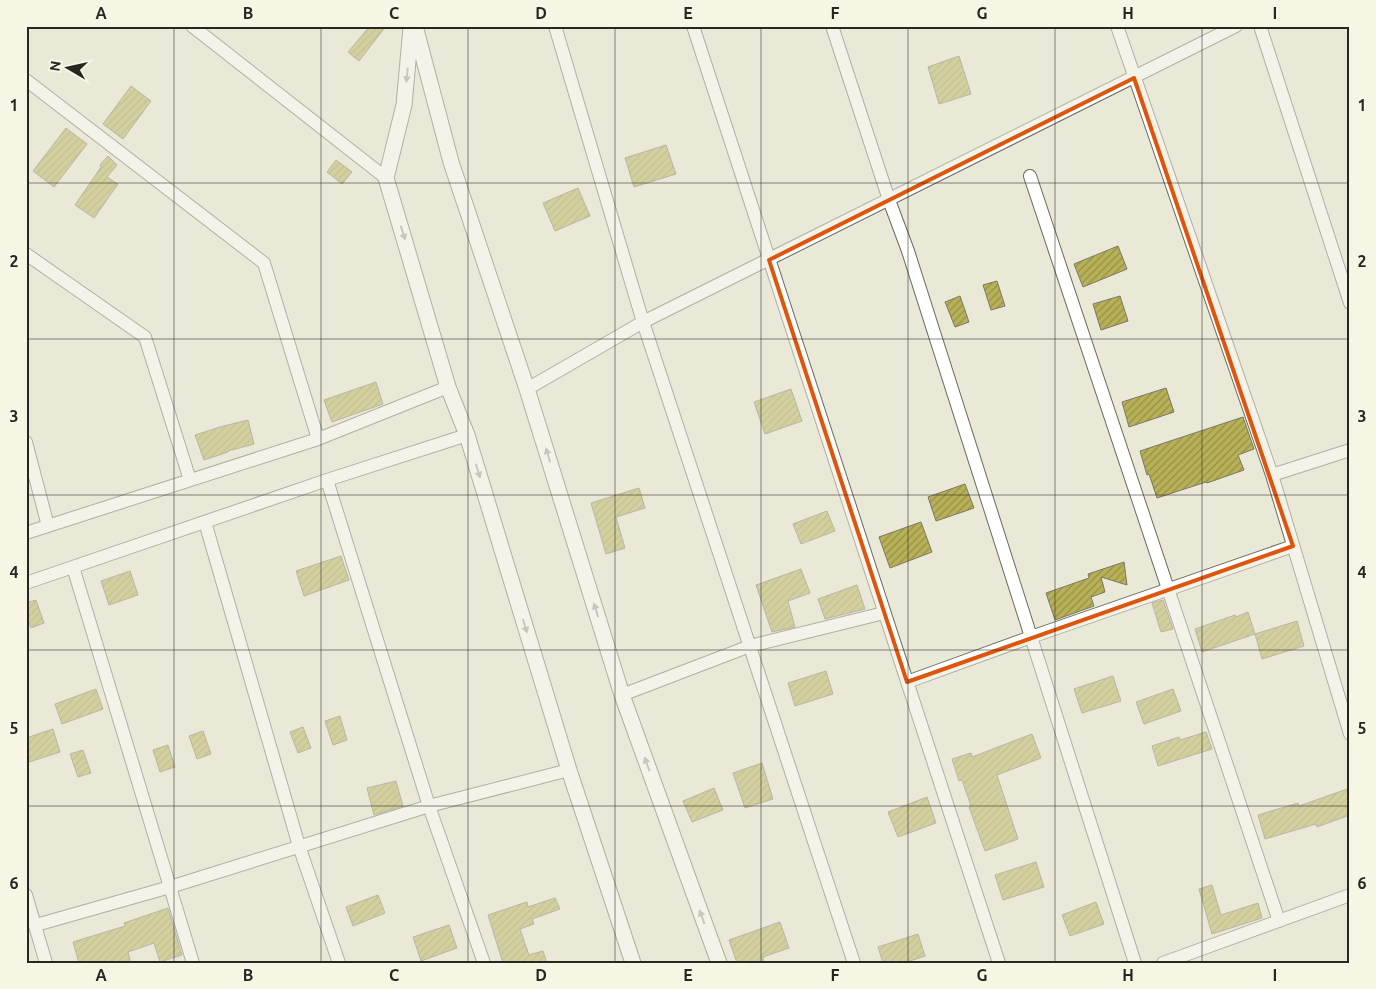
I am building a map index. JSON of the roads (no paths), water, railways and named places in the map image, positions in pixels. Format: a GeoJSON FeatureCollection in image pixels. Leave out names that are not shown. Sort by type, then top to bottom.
{"type":"FeatureCollection","features":[{"type":"Feature","properties":{"kind":"street"},"geometry":{"type":"LineString","coordinates":[[192,26],[386,178]]}},
{"type":"Feature","properties":{"kind":"street"},"geometry":{"type":"LineString","coordinates":[[413,26],[404,105],[386,178],[448,387],[467,435],[569,770],[633,963]]}},
{"type":"Feature","properties":{"kind":"street"},"geometry":{"type":"LineString","coordinates":[[413,26],[451,162],[527,389],[622,695],[719,963]]}},
{"type":"Feature","properties":{"kind":"street"},"geometry":{"type":"LineString","coordinates":[[555,26],[643,322],[854,963]]}},
{"type":"Feature","properties":{"kind":"street"},"geometry":{"type":"LineString","coordinates":[[693,26],[998,963]]}},
{"type":"Feature","properties":{"kind":"street"},"geometry":{"type":"LineString","coordinates":[[832,26],[908,252],[1135,963]]}},
{"type":"Feature","properties":{"kind":"street"},"geometry":{"type":"LineString","coordinates":[[1117,26],[1272,475],[1350,734]]}},
{"type":"Feature","properties":{"kind":"street"},"geometry":{"type":"LineString","coordinates":[[527,389],[643,322],[1236,26]]}},
{"type":"Feature","properties":{"kind":"street"},"geometry":{"type":"LineString","coordinates":[[1260,26],[1350,303]]}},
{"type":"Feature","properties":{"kind":"street"},"geometry":{"type":"LineString","coordinates":[[26,80],[264,263],[318,439]]}},
{"type":"Feature","properties":{"kind":"street"},"geometry":{"type":"LineString","coordinates":[[1030,176],[1279,920]]}},
{"type":"Feature","properties":{"kind":"street"},"geometry":{"type":"LineString","coordinates":[[26,254],[145,337],[190,480]]}},
{"type":"Feature","properties":{"kind":"street"},"geometry":{"type":"LineString","coordinates":[[26,533],[318,439],[448,387]]}},
{"type":"Feature","properties":{"kind":"street"},"geometry":{"type":"LineString","coordinates":[[26,583],[326,480],[467,435]]}},
{"type":"Feature","properties":{"kind":"street"},"geometry":{"type":"LineString","coordinates":[[26,442],[48,526]]}},
{"type":"Feature","properties":{"kind":"street"},"geometry":{"type":"LineString","coordinates":[[1272,475],[1350,450]]}},
{"type":"Feature","properties":{"kind":"street"},"geometry":{"type":"LineString","coordinates":[[326,480],[429,806],[484,963]]}},
{"type":"Feature","properties":{"kind":"street"},"geometry":{"type":"LineString","coordinates":[[205,522],[299,846],[339,963]]}},
{"type":"Feature","properties":{"kind":"street"},"geometry":{"type":"LineString","coordinates":[[907,682],[1293,546]]}},
{"type":"Feature","properties":{"kind":"street"},"geometry":{"type":"LineString","coordinates":[[73,567],[193,963]]}},
{"type":"Feature","properties":{"kind":"street"},"geometry":{"type":"LineString","coordinates":[[622,695],[750,646],[884,613]]}},
{"type":"Feature","properties":{"kind":"street"},"geometry":{"type":"LineString","coordinates":[[36,925],[170,887],[429,806],[569,770]]}},
{"type":"Feature","properties":{"kind":"street"},"geometry":{"type":"LineString","coordinates":[[26,895],[46,963]]}},
{"type":"Feature","properties":{"kind":"street"},"geometry":{"type":"LineString","coordinates":[[1164,963],[1350,895]]}}]}
